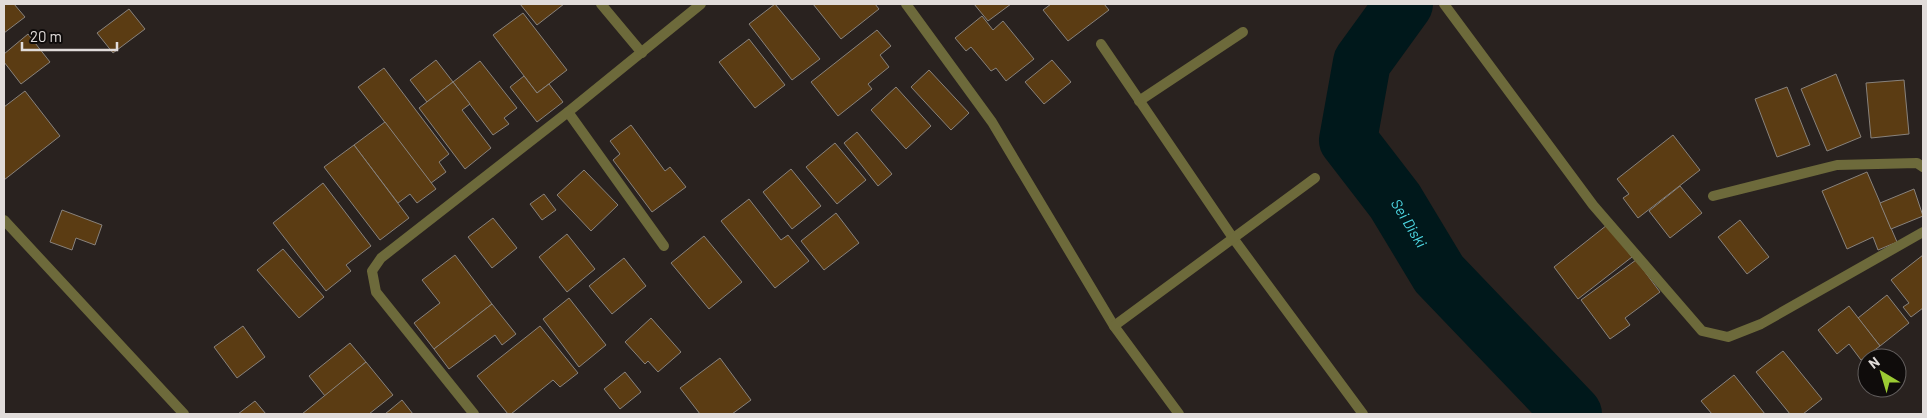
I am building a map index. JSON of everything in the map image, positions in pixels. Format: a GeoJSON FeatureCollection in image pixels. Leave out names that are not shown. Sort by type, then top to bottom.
{"type":"FeatureCollection","features":[{"type":"Feature","properties":{"kind":"street"},"geometry":{"type":"LineString","coordinates":[[601,4],[642,53]]}},
{"type":"Feature","properties":{"kind":"street"},"geometry":{"type":"LineString","coordinates":[[474,414],[376,292],[372,271],[382,258],[568,112],[701,4]]}},
{"type":"Feature","properties":{"kind":"street"},"geometry":{"type":"LineString","coordinates":[[906,4],[992,122],[1114,326],[1178,414]]}},
{"type":"Feature","properties":{"kind":"street"},"geometry":{"type":"LineString","coordinates":[[1444,4],[1593,205],[1702,331],[1728,337],[1761,324],[1923,232]]}},
{"type":"Feature","properties":{"kind":"street"},"geometry":{"type":"LineString","coordinates":[[1139,101],[1243,32]]}},
{"type":"Feature","properties":{"kind":"street"},"geometry":{"type":"LineString","coordinates":[[1101,44],[1233,238],[1363,414]]}},
{"type":"Feature","properties":{"kind":"street"},"geometry":{"type":"LineString","coordinates":[[568,112],[664,246]]}},
{"type":"Feature","properties":{"kind":"street"},"geometry":{"type":"LineString","coordinates":[[1713,196],[1838,165],[1917,163],[1923,167]]}},
{"type":"Feature","properties":{"kind":"street"},"geometry":{"type":"LineString","coordinates":[[1114,326],[1315,178]]}},
{"type":"Feature","properties":{"kind":"street"},"geometry":{"type":"LineString","coordinates":[[4,220],[33,249],[184,414]]}},
{"type":"Feature","properties":{"kind":"building"},"geometry":{"type":"Polygon","coordinates":[[[4,4],[14,4],[25,17],[4,33],[4,4]]]}},
{"type":"Feature","properties":{"kind":"building"},"geometry":{"type":"Polygon","coordinates":[[[520,4],[564,4],[537,25],[520,4]]]}},
{"type":"Feature","properties":{"kind":"building"},"geometry":{"type":"Polygon","coordinates":[[[775,4],[820,59],[792,80],[749,24],[775,4]]]}},
{"type":"Feature","properties":{"kind":"building"},"geometry":{"type":"Polygon","coordinates":[[[813,4],[875,4],[879,9],[841,39],[813,4]]]}},
{"type":"Feature","properties":{"kind":"building"},"geometry":{"type":"Polygon","coordinates":[[[974,4],[1011,4],[988,21],[974,4]]]}},
{"type":"Feature","properties":{"kind":"building"},"geometry":{"type":"Polygon","coordinates":[[[1051,4],[1104,4],[1109,10],[1068,41],[1043,10],[1051,4]]]}},
{"type":"Feature","properties":{"kind":"building"},"geometry":{"type":"Polygon","coordinates":[[[129,9],[145,29],[113,53],[97,33],[129,9]]]}},
{"type":"Feature","properties":{"kind":"building"},"geometry":{"type":"Polygon","coordinates":[[[523,13],[567,70],[537,93],[493,35],[523,13]]]}},
{"type":"Feature","properties":{"kind":"building"},"geometry":{"type":"Polygon","coordinates":[[[982,16],[993,30],[1003,21],[1034,59],[1006,81],[996,68],[991,71],[971,47],[966,51],[955,38],[982,16]]]}},
{"type":"Feature","properties":{"kind":"building"},"geometry":{"type":"Polygon","coordinates":[[[877,30],[891,46],[880,55],[889,67],[868,84],[872,89],[838,116],[811,82],[877,30]]]}},
{"type":"Feature","properties":{"kind":"building"},"geometry":{"type":"Polygon","coordinates":[[[28,34],[50,62],[21,84],[4,62],[4,54],[28,34]]]}},
{"type":"Feature","properties":{"kind":"building"},"geometry":{"type":"Polygon","coordinates":[[[749,39],[785,85],[755,108],[719,62],[749,39]]]}},
{"type":"Feature","properties":{"kind":"building"},"geometry":{"type":"Polygon","coordinates":[[[436,60],[453,82],[427,102],[410,80],[436,60]]]}},
{"type":"Feature","properties":{"kind":"building"},"geometry":{"type":"Polygon","coordinates":[[[1052,60],[1071,82],[1044,104],[1025,82],[1052,60]]]}},
{"type":"Feature","properties":{"kind":"building"},"geometry":{"type":"Polygon","coordinates":[[[480,61],[517,108],[504,118],[509,124],[493,135],[453,82],[480,61]]]}},
{"type":"Feature","properties":{"kind":"building"},"geometry":{"type":"Polygon","coordinates":[[[384,68],[449,154],[439,162],[446,172],[431,183],[358,87],[384,68]]]}},
{"type":"Feature","properties":{"kind":"building"},"geometry":{"type":"Polygon","coordinates":[[[929,70],[969,113],[951,130],[911,87],[929,70]]]}},
{"type":"Feature","properties":{"kind":"building"},"geometry":{"type":"Polygon","coordinates":[[[1836,74],[1861,137],[1827,151],[1801,89],[1836,74]]]}},
{"type":"Feature","properties":{"kind":"building"},"geometry":{"type":"Polygon","coordinates":[[[524,76],[537,93],[549,84],[563,102],[537,122],[510,87],[524,76]]]}},
{"type":"Feature","properties":{"kind":"building"},"geometry":{"type":"Polygon","coordinates":[[[1904,80],[1909,134],[1871,138],[1866,83],[1904,80]]]}},
{"type":"Feature","properties":{"kind":"building"},"geometry":{"type":"Polygon","coordinates":[[[453,82],[470,104],[462,110],[491,148],[465,169],[419,108],[453,82]]]}},
{"type":"Feature","properties":{"kind":"building"},"geometry":{"type":"Polygon","coordinates":[[[896,87],[931,126],[906,149],[871,110],[896,87]]]}},
{"type":"Feature","properties":{"kind":"building"},"geometry":{"type":"Polygon","coordinates":[[[1787,87],[1810,145],[1777,157],[1755,99],[1787,87]]]}},
{"type":"Feature","properties":{"kind":"building"},"geometry":{"type":"Polygon","coordinates":[[[25,91],[60,136],[4,180],[4,107],[25,91]]]}},
{"type":"Feature","properties":{"kind":"building"},"geometry":{"type":"Polygon","coordinates":[[[385,122],[436,189],[417,203],[410,194],[398,203],[354,145],[385,122]]]}},
{"type":"Feature","properties":{"kind":"building"},"geometry":{"type":"Polygon","coordinates":[[[631,125],[665,171],[670,167],[686,187],[652,212],[613,160],[620,154],[610,141],[631,125]]]}},
{"type":"Feature","properties":{"kind":"building"},"geometry":{"type":"Polygon","coordinates":[[[857,132],[892,174],[878,186],[844,143],[857,132]]]}},
{"type":"Feature","properties":{"kind":"building"},"geometry":{"type":"Polygon","coordinates":[[[1673,135],[1700,170],[1638,218],[1623,198],[1629,194],[1617,179],[1673,135]]]}},
{"type":"Feature","properties":{"kind":"building"},"geometry":{"type":"Polygon","coordinates":[[[835,143],[866,180],[837,204],[806,167],[835,143]]]}},
{"type":"Feature","properties":{"kind":"building"},"geometry":{"type":"Polygon","coordinates":[[[354,145],[409,218],[380,240],[324,167],[354,145]]]}},
{"type":"Feature","properties":{"kind":"building"},"geometry":{"type":"Polygon","coordinates":[[[791,169],[821,206],[792,229],[763,192],[791,169]]]}},
{"type":"Feature","properties":{"kind":"building"},"geometry":{"type":"Polygon","coordinates":[[[584,170],[618,205],[591,231],[557,195],[584,170]]]}},
{"type":"Feature","properties":{"kind":"building"},"geometry":{"type":"Polygon","coordinates":[[[1867,172],[1897,242],[1878,250],[1873,237],[1847,249],[1822,191],[1867,172]]]}},
{"type":"Feature","properties":{"kind":"building"},"geometry":{"type":"Polygon","coordinates":[[[323,183],[371,246],[346,265],[351,271],[326,291],[273,223],[323,183]]]}},
{"type":"Feature","properties":{"kind":"building"},"geometry":{"type":"Polygon","coordinates":[[[1680,186],[1702,213],[1670,238],[1649,211],[1680,186]]]}},
{"type":"Feature","properties":{"kind":"building"},"geometry":{"type":"Polygon","coordinates":[[[1914,189],[1923,216],[1891,229],[1880,203],[1914,189]]]}},
{"type":"Feature","properties":{"kind":"building"},"geometry":{"type":"Polygon","coordinates":[[[544,194],[556,210],[542,220],[530,204],[544,194]]]}},
{"type":"Feature","properties":{"kind":"building"},"geometry":{"type":"Polygon","coordinates":[[[749,199],[781,240],[788,235],[809,261],[775,288],[721,221],[749,199]]]}},
{"type":"Feature","properties":{"kind":"building"},"geometry":{"type":"Polygon","coordinates":[[[62,210],[102,225],[95,245],[76,238],[72,250],[50,242],[62,210]]]}},
{"type":"Feature","properties":{"kind":"building"},"geometry":{"type":"Polygon","coordinates":[[[836,213],[859,243],[824,270],[801,241],[836,213]]]}},
{"type":"Feature","properties":{"kind":"building"},"geometry":{"type":"Polygon","coordinates":[[[493,218],[517,248],[492,268],[468,237],[493,218]]]}},
{"type":"Feature","properties":{"kind":"building"},"geometry":{"type":"Polygon","coordinates":[[[1740,220],[1769,257],[1747,274],[1718,237],[1740,220]]]}},
{"type":"Feature","properties":{"kind":"building"},"geometry":{"type":"Polygon","coordinates":[[[1607,225],[1632,257],[1578,299],[1554,267],[1607,225]]]}},
{"type":"Feature","properties":{"kind":"building"},"geometry":{"type":"Polygon","coordinates":[[[567,234],[595,269],[567,292],[539,257],[567,234]]]}},
{"type":"Feature","properties":{"kind":"building"},"geometry":{"type":"Polygon","coordinates":[[[704,236],[742,282],[709,309],[671,263],[704,236]]]}},
{"type":"Feature","properties":{"kind":"building"},"geometry":{"type":"Polygon","coordinates":[[[283,249],[324,297],[299,318],[257,270],[283,249]]]}},
{"type":"Feature","properties":{"kind":"building"},"geometry":{"type":"Polygon","coordinates":[[[455,255],[492,304],[434,349],[414,323],[440,303],[422,280],[455,255]]]}},
{"type":"Feature","properties":{"kind":"building"},"geometry":{"type":"Polygon","coordinates":[[[1923,255],[1923,308],[1911,317],[1903,307],[1909,303],[1891,280],[1923,255]]]}},
{"type":"Feature","properties":{"kind":"building"},"geometry":{"type":"Polygon","coordinates":[[[624,258],[646,286],[612,314],[589,286],[624,258]]]}},
{"type":"Feature","properties":{"kind":"building"},"geometry":{"type":"Polygon","coordinates":[[[1636,260],[1660,292],[1625,318],[1630,325],[1610,339],[1581,300],[1636,260]]]}},
{"type":"Feature","properties":{"kind":"building"},"geometry":{"type":"Polygon","coordinates":[[[1887,295],[1909,323],[1880,346],[1858,318],[1887,295]]]}},
{"type":"Feature","properties":{"kind":"building"},"geometry":{"type":"Polygon","coordinates":[[[569,298],[606,345],[579,367],[543,319],[569,298]]]}},
{"type":"Feature","properties":{"kind":"building"},"geometry":{"type":"Polygon","coordinates":[[[492,304],[516,334],[502,345],[495,335],[449,369],[434,349],[492,304]]]}},
{"type":"Feature","properties":{"kind":"building"},"geometry":{"type":"Polygon","coordinates":[[[1849,306],[1880,346],[1877,348],[1857,348],[1857,355],[1849,344],[1837,354],[1818,330],[1849,306]]]}},
{"type":"Feature","properties":{"kind":"building"},"geometry":{"type":"Polygon","coordinates":[[[651,318],[681,352],[658,372],[648,361],[645,364],[625,342],[651,318]]]}},
{"type":"Feature","properties":{"kind":"building"},"geometry":{"type":"Polygon","coordinates":[[[243,326],[265,357],[237,378],[214,347],[243,326]]]}},
{"type":"Feature","properties":{"kind":"building"},"geometry":{"type":"Polygon","coordinates":[[[540,326],[578,373],[560,387],[553,380],[511,414],[508,414],[477,376],[540,326]]]}},
{"type":"Feature","properties":{"kind":"building"},"geometry":{"type":"Polygon","coordinates":[[[350,343],[366,362],[325,396],[309,376],[350,343]]]}},
{"type":"Feature","properties":{"kind":"building"},"geometry":{"type":"Polygon","coordinates":[[[1783,351],[1822,399],[1803,414],[1790,414],[1756,372],[1783,351]]]}},
{"type":"Feature","properties":{"kind":"building"},"geometry":{"type":"Polygon","coordinates":[[[720,358],[751,400],[732,414],[700,414],[680,388],[720,358]]]}},
{"type":"Feature","properties":{"kind":"building"},"geometry":{"type":"Polygon","coordinates":[[[366,362],[393,395],[369,414],[302,414],[366,362]]]}},
{"type":"Feature","properties":{"kind":"building"},"geometry":{"type":"Polygon","coordinates":[[[625,372],[641,392],[620,409],[604,389],[625,372]]]}},
{"type":"Feature","properties":{"kind":"building"},"geometry":{"type":"Polygon","coordinates":[[[1734,375],[1765,414],[1712,414],[1701,401],[1734,375]]]}},
{"type":"Feature","properties":{"kind":"building"},"geometry":{"type":"Polygon","coordinates":[[[402,400],[413,414],[385,414],[402,400]]]}},
{"type":"Feature","properties":{"kind":"building"},"geometry":{"type":"Polygon","coordinates":[[[255,401],[266,414],[238,414],[255,401]]]}},
{"type":"Feature","properties":{"kind":"waterway","name":"Sei Diski"},"geometry":{"type":"LineString","coordinates":[[1404,4],[1362,62],[1348,140],[1395,201],[1439,274],[1573,414]]}}]}
